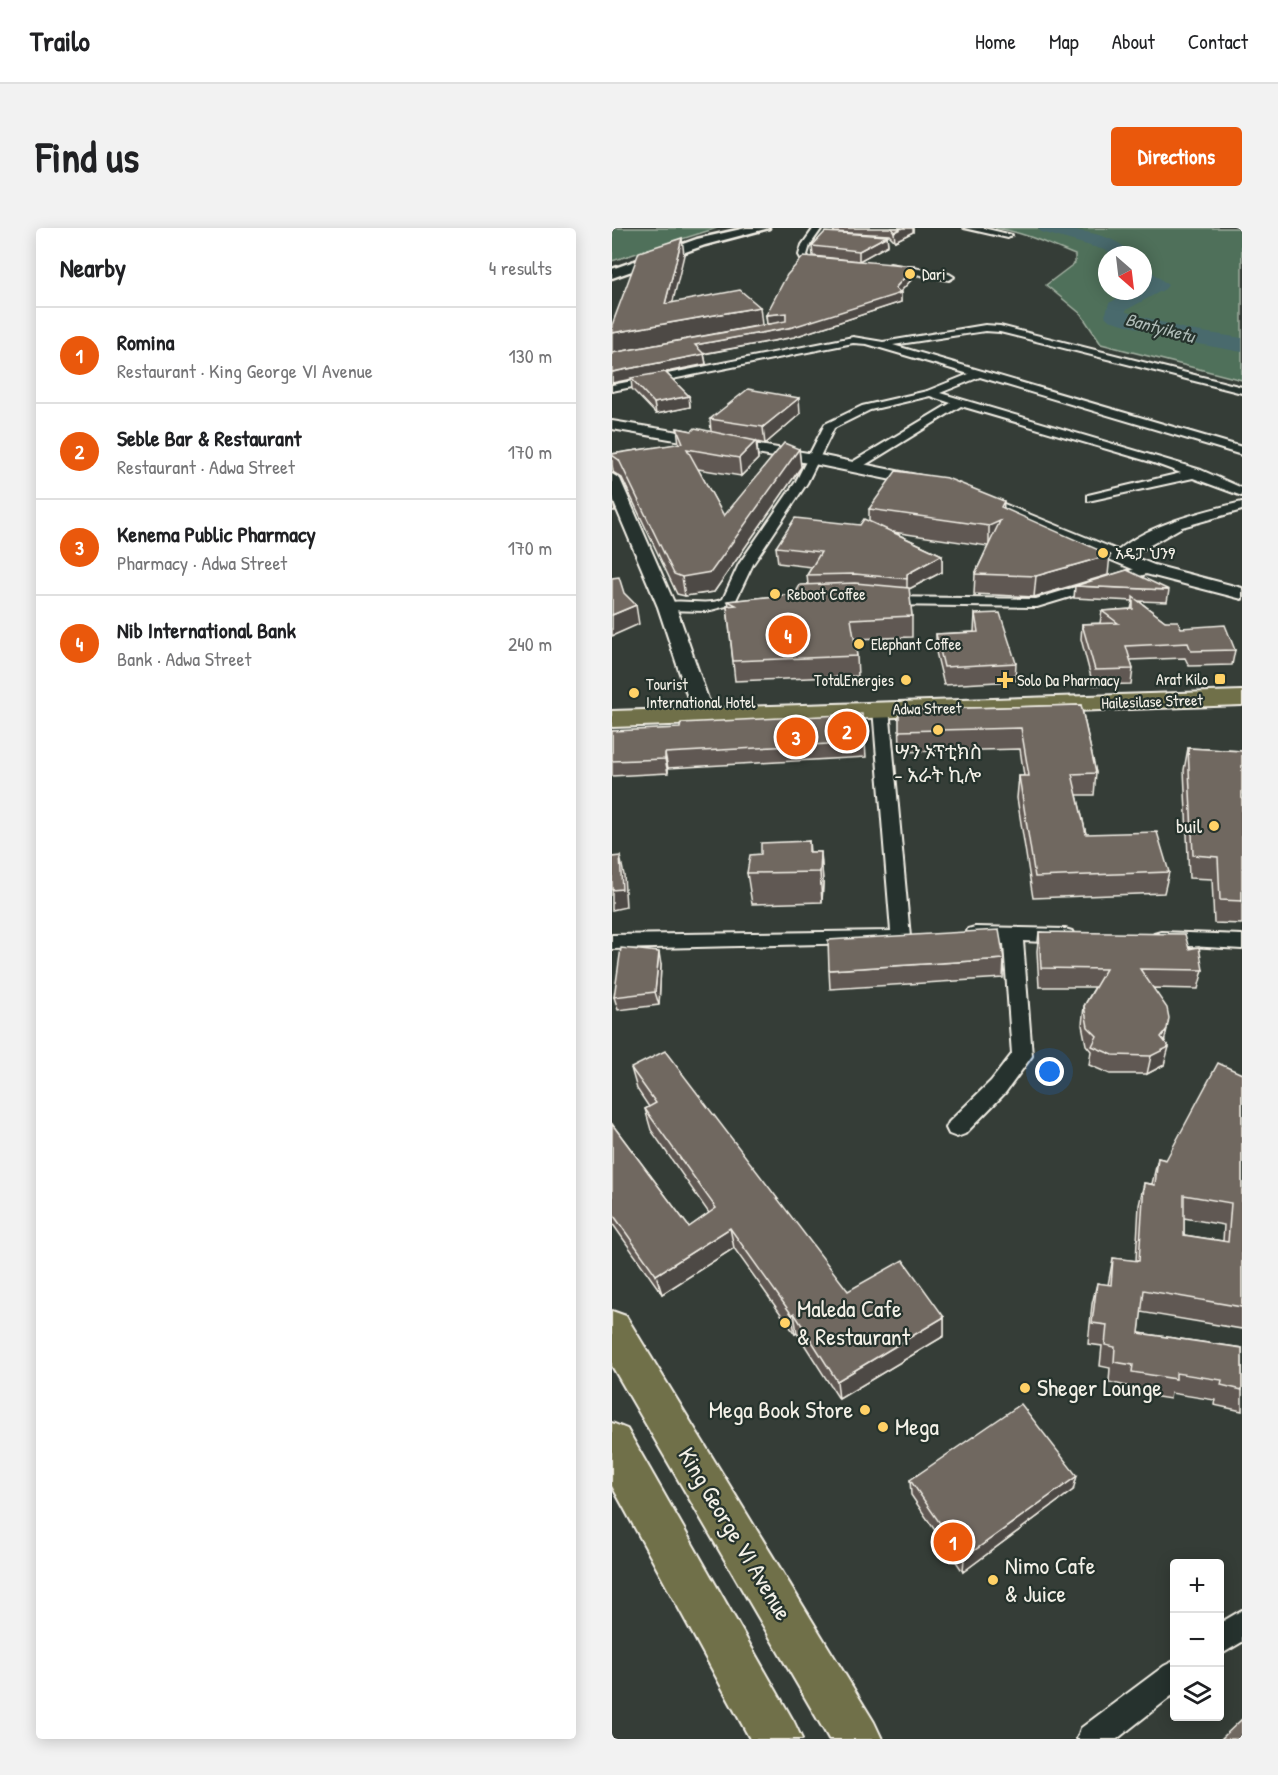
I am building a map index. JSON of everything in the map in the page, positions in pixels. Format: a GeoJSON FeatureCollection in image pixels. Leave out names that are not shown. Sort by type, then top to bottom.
{"type":"FeatureCollection","features":[{"type":"Feature","properties":{"kind":"main road"},"geometry":{"type":"LineString","coordinates":[[612,267],[673,245],[739,228]]}},
{"type":"Feature","properties":{"kind":"main road"},"geometry":{"type":"LineString","coordinates":[[612,274],[701,242],[763,228]]}},
{"type":"Feature","properties":{"kind":"main road","name":"Hailesilase Street"},"geometry":{"type":"LineString","coordinates":[[1063,705],[1242,698]]}},
{"type":"Feature","properties":{"kind":"main road","name":"Adwa Street"},"geometry":{"type":"LineString","coordinates":[[612,720],[881,708],[1063,705]]}},
{"type":"Feature","properties":{"kind":"main road","name":"King George VI Avenue"},"geometry":{"type":"LineString","coordinates":[[612,1329],[857,1739]]}},
{"type":"Feature","properties":{"kind":"main road"},"geometry":{"type":"LineString","coordinates":[[612,1444],[777,1739]]}},
{"type":"Feature","properties":{"kind":"street"},"geometry":{"type":"LineString","coordinates":[[968,228],[1008,235]]}},
{"type":"Feature","properties":{"kind":"street"},"geometry":{"type":"LineString","coordinates":[[818,233],[803,255],[806,260],[813,263],[842,264]]}},
{"type":"Feature","properties":{"kind":"street"},"geometry":{"type":"LineString","coordinates":[[885,267],[942,274],[949,277]]}},
{"type":"Feature","properties":{"kind":"street"},"geometry":{"type":"LineString","coordinates":[[880,344],[985,328],[1000,329],[1242,390]]}},
{"type":"Feature","properties":{"kind":"street"},"geometry":{"type":"LineString","coordinates":[[612,388],[854,340],[880,344],[1242,451]]}},
{"type":"Feature","properties":{"kind":"street"},"geometry":{"type":"LineString","coordinates":[[667,607],[722,605],[735,600],[746,564],[814,459],[822,435],[829,426],[845,416],[930,393],[979,374]]}},
{"type":"Feature","properties":{"kind":"street"},"geometry":{"type":"LineString","coordinates":[[930,393],[1197,473],[1242,492]]}},
{"type":"Feature","properties":{"kind":"street"},"geometry":{"type":"LineString","coordinates":[[853,467],[960,402]]}},
{"type":"Feature","properties":{"kind":"street"},"geometry":{"type":"LineString","coordinates":[[612,425],[814,459],[950,488],[1148,569],[1242,594]]}},
{"type":"Feature","properties":{"kind":"street"},"geometry":{"type":"LineString","coordinates":[[1092,498],[1197,473]]}},
{"type":"Feature","properties":{"kind":"street"},"geometry":{"type":"LineString","coordinates":[[612,479],[667,607],[704,716]]}},
{"type":"Feature","properties":{"kind":"street"},"geometry":{"type":"LineString","coordinates":[[1119,557],[1159,530],[1179,521],[1242,506]]}},
{"type":"Feature","properties":{"kind":"street"},"geometry":{"type":"LineString","coordinates":[[865,598],[1037,603],[1148,569]]}},
{"type":"Feature","properties":{"kind":"street"},"geometry":{"type":"LineString","coordinates":[[881,708],[901,937]]}},
{"type":"Feature","properties":{"kind":"street"},"geometry":{"type":"LineString","coordinates":[[957,1128],[998,1087],[1022,1056],[1013,940],[992,934]]}},
{"type":"Feature","properties":{"kind":"street"},"geometry":{"type":"LineString","coordinates":[[958,935],[1087,937]]}},
{"type":"Feature","properties":{"kind":"street"},"geometry":{"type":"LineString","coordinates":[[612,942],[924,936]]}},
{"type":"Feature","properties":{"kind":"street"},"geometry":{"type":"LineString","coordinates":[[1147,939],[1242,942]]}},
{"type":"Feature","properties":{"kind":"street"},"geometry":{"type":"LineString","coordinates":[[1224,1638],[1242,1624]]}},
{"type":"Feature","properties":{"kind":"street"},"geometry":{"type":"LineString","coordinates":[[1092,1739],[1170,1679]]}},
{"type":"Feature","properties":{"kind":"green space"},"geometry":{"type":"Polygon","coordinates":[[[612,228],[717,228],[612,261],[612,228]]]}},
{"type":"Feature","properties":{"kind":"green space"},"geometry":{"type":"Polygon","coordinates":[[[995,228],[1242,228],[1242,380],[1101,344],[1081,314],[1046,285],[1075,263],[1075,255],[1016,232],[995,228]]]}},
{"type":"Feature","properties":{"kind":"building"},"geometry":{"type":"Polygon","coordinates":[[[825,232],[887,236],[859,251],[812,246],[825,232]]]}},
{"type":"Feature","properties":{"kind":"building"},"geometry":{"type":"Polygon","coordinates":[[[682,238],[665,304],[740,290],[760,307],[612,333],[612,325],[639,252],[682,238]]]}},
{"type":"Feature","properties":{"kind":"building"},"geometry":{"type":"Polygon","coordinates":[[[804,256],[915,266],[895,288],[901,293],[793,327],[695,345],[704,354],[612,372],[612,353],[786,321],[786,313],[766,315],[787,275],[804,256]]]}},
{"type":"Feature","properties":{"kind":"building"},"geometry":{"type":"Polygon","coordinates":[[[665,372],[689,396],[654,403],[631,378],[665,372]]]}},
{"type":"Feature","properties":{"kind":"building"},"geometry":{"type":"Polygon","coordinates":[[[748,389],[799,398],[763,427],[710,419],[748,389]]]}},
{"type":"Feature","properties":{"kind":"building"},"geometry":{"type":"Polygon","coordinates":[[[677,428],[692,431],[695,428],[756,441],[739,458],[687,449],[724,516],[784,443],[799,449],[711,572],[682,577],[674,574],[619,460],[612,455],[683,443],[677,428]]]}},
{"type":"Feature","properties":{"kind":"building"},"geometry":{"type":"Polygon","coordinates":[[[896,471],[947,478],[1004,501],[1001,507],[1110,555],[1036,576],[975,574],[1000,521],[989,526],[869,509],[896,471]]]}},
{"type":"Feature","properties":{"kind":"building"},"geometry":{"type":"Polygon","coordinates":[[[795,518],[860,525],[864,519],[942,555],[907,574],[907,579],[855,574],[807,575],[821,552],[776,547],[795,518]]]}},
{"type":"Feature","properties":{"kind":"building"},"geometry":{"type":"Polygon","coordinates":[[[1127,570],[1169,590],[1075,586],[1127,570]]]}},
{"type":"Feature","properties":{"kind":"building"},"geometry":{"type":"Polygon","coordinates":[[[619,577],[624,593],[636,605],[612,615],[612,578],[619,577]]]}},
{"type":"Feature","properties":{"kind":"building"},"geometry":{"type":"Polygon","coordinates":[[[855,583],[909,588],[912,616],[851,619],[857,656],[733,661],[727,606],[736,605],[728,601],[795,594],[800,585],[855,583]]]}},
{"type":"Feature","properties":{"kind":"building"},"geometry":{"type":"Polygon","coordinates":[[[1133,597],[1165,621],[1178,621],[1181,628],[1225,625],[1235,650],[1191,651],[1188,643],[1126,646],[1133,669],[1095,670],[1082,624],[1118,623],[1102,611],[1133,609],[1133,597]]]}},
{"type":"Feature","properties":{"kind":"building"},"geometry":{"type":"Polygon","coordinates":[[[1000,613],[1016,663],[944,667],[936,634],[978,632],[975,614],[1000,613]]]}},
{"type":"Feature","properties":{"kind":"building"},"geometry":{"type":"Polygon","coordinates":[[[1081,705],[1096,773],[1072,774],[1086,834],[1157,832],[1169,872],[1035,877],[1019,776],[1029,776],[1021,728],[899,731],[899,710],[1081,705]]]}},
{"type":"Feature","properties":{"kind":"building"},"geometry":{"type":"Polygon","coordinates":[[[862,714],[865,742],[665,753],[665,759],[612,761],[612,731],[680,728],[681,723],[862,714]]]}},
{"type":"Feature","properties":{"kind":"building","name":"buil"},"geometry":{"type":"Polygon","coordinates":[[[1188,748],[1242,751],[1242,901],[1220,900],[1218,857],[1193,855],[1188,748]]]}},
{"type":"Feature","properties":{"kind":"building"},"geometry":{"type":"Polygon","coordinates":[[[809,841],[809,852],[821,852],[820,872],[747,873],[750,855],[761,854],[761,843],[809,841]]]}},
{"type":"Feature","properties":{"kind":"building"},"geometry":{"type":"Polygon","coordinates":[[[620,856],[622,889],[612,890],[612,857],[620,856]]]}},
{"type":"Feature","properties":{"kind":"building"},"geometry":{"type":"Polygon","coordinates":[[[999,930],[1004,959],[829,970],[828,940],[999,930]]]}},
{"type":"Feature","properties":{"kind":"building"},"geometry":{"type":"Polygon","coordinates":[[[1039,932],[1185,934],[1189,949],[1199,947],[1203,970],[1140,969],[1167,1008],[1169,1018],[1167,1029],[1161,1037],[1169,1047],[1151,1056],[1113,1055],[1092,1046],[1097,1036],[1088,1027],[1084,1006],[1106,969],[1041,968],[1039,932]]]}},
{"type":"Feature","properties":{"kind":"building"},"geometry":{"type":"Polygon","coordinates":[[[621,948],[659,952],[655,992],[614,997],[621,948]]]}},
{"type":"Feature","properties":{"kind":"building"},"geometry":{"type":"Polygon","coordinates":[[[665,1051],[848,1291],[903,1260],[944,1317],[837,1381],[794,1313],[792,1315],[730,1228],[656,1275],[612,1213],[612,1124],[689,1227],[716,1208],[645,1109],[656,1103],[631,1068],[665,1051]]]}},
{"type":"Feature","properties":{"kind":"building"},"geometry":{"type":"Polygon","coordinates":[[[1218,1063],[1242,1074],[1242,1307],[1144,1290],[1139,1333],[1242,1348],[1242,1390],[1221,1385],[1222,1380],[1176,1373],[1176,1379],[1132,1372],[1133,1365],[1114,1362],[1115,1347],[1105,1345],[1107,1325],[1092,1323],[1097,1283],[1111,1285],[1113,1258],[1139,1261],[1144,1183],[1155,1185],[1158,1158],[1166,1160],[1218,1063]],[[1184,1195],[1184,1235],[1228,1242],[1231,1203],[1184,1195]]]}},
{"type":"Feature","properties":{"kind":"building"},"geometry":{"type":"Polygon","coordinates":[[[1021,1404],[1077,1476],[964,1558],[910,1480],[1021,1404]]]}},
{"type":"Feature","properties":{"kind":"building"},"geometry":{"type":"Polygon","coordinates":[[[1242,1719],[1242,1739],[1221,1739],[1242,1719]]]}},
{"type":"Feature","properties":{"kind":"waterway","name":"Bantyiketu"},"geometry":{"type":"LineString","coordinates":[[1047,228],[1111,246]]}},
{"type":"Feature","properties":{"kind":"waterway","name":"Bantyiketu"},"geometry":{"type":"LineString","coordinates":[[1152,281],[1158,285],[1152,288]]}},
{"type":"Feature","properties":{"kind":"waterway","name":"Bantyiketu"},"geometry":{"type":"LineString","coordinates":[[1129,300],[1116,307],[1116,316],[1187,336],[1242,345]]}},
{"type":"Feature","properties":{"kind":"place","name":"Dari"},"geometry":{"type":"Point","coordinates":[910,274]}},
{"type":"Feature","properties":{"kind":"place","name":"አዴፓ ህንፃ"},"geometry":{"type":"Point","coordinates":[1103,553]}},
{"type":"Feature","properties":{"kind":"place","name":"Reboot Coffee"},"geometry":{"type":"Point","coordinates":[775,594]}},
{"type":"Feature","properties":{"kind":"place","name":"Nib International Bank"},"geometry":{"type":"Point","coordinates":[788,635]}},
{"type":"Feature","properties":{"kind":"place","name":"Elephant Coffee"},"geometry":{"type":"Point","coordinates":[859,644]}},
{"type":"Feature","properties":{"kind":"place","name":"Arat Kilo"},"geometry":{"type":"Point","coordinates":[1220,679]}},
{"type":"Feature","properties":{"kind":"place","name":"TotalEnergies"},"geometry":{"type":"Point","coordinates":[906,680]}},
{"type":"Feature","properties":{"kind":"place","name":"Solo Da Pharmacy"},"geometry":{"type":"Point","coordinates":[1005,680]}},
{"type":"Feature","properties":{"kind":"place","name":"Tourist International Hotel"},"geometry":{"type":"Point","coordinates":[634,693]}},
{"type":"Feature","properties":{"kind":"place","name":"ሣን ኦፕቲክስ - አራት ኪሎ"},"geometry":{"type":"Point","coordinates":[938,730]}},
{"type":"Feature","properties":{"kind":"place","name":"Seble Bar & Restaurant"},"geometry":{"type":"Point","coordinates":[847,731]}},
{"type":"Feature","properties":{"kind":"place","name":"Kenema Public Pharmacy"},"geometry":{"type":"Point","coordinates":[796,737]}},
{"type":"Feature","properties":{"kind":"place","name":"buil"},"geometry":{"type":"Point","coordinates":[1214,826]}},
{"type":"Feature","properties":{"kind":"place","name":"Maleda Cafe & Restaurant"},"geometry":{"type":"Point","coordinates":[785,1323]}},
{"type":"Feature","properties":{"kind":"place","name":"Sheger Lounge"},"geometry":{"type":"Point","coordinates":[1025,1388]}},
{"type":"Feature","properties":{"kind":"place","name":"Mega Book Store"},"geometry":{"type":"Point","coordinates":[865,1410]}},
{"type":"Feature","properties":{"kind":"place","name":"Mega"},"geometry":{"type":"Point","coordinates":[883,1427]}},
{"type":"Feature","properties":{"kind":"place","name":"Romina"},"geometry":{"type":"Point","coordinates":[953,1542]}},
{"type":"Feature","properties":{"kind":"place","name":"Nimo Cafe & Juice"},"geometry":{"type":"Point","coordinates":[993,1580]}}]}
